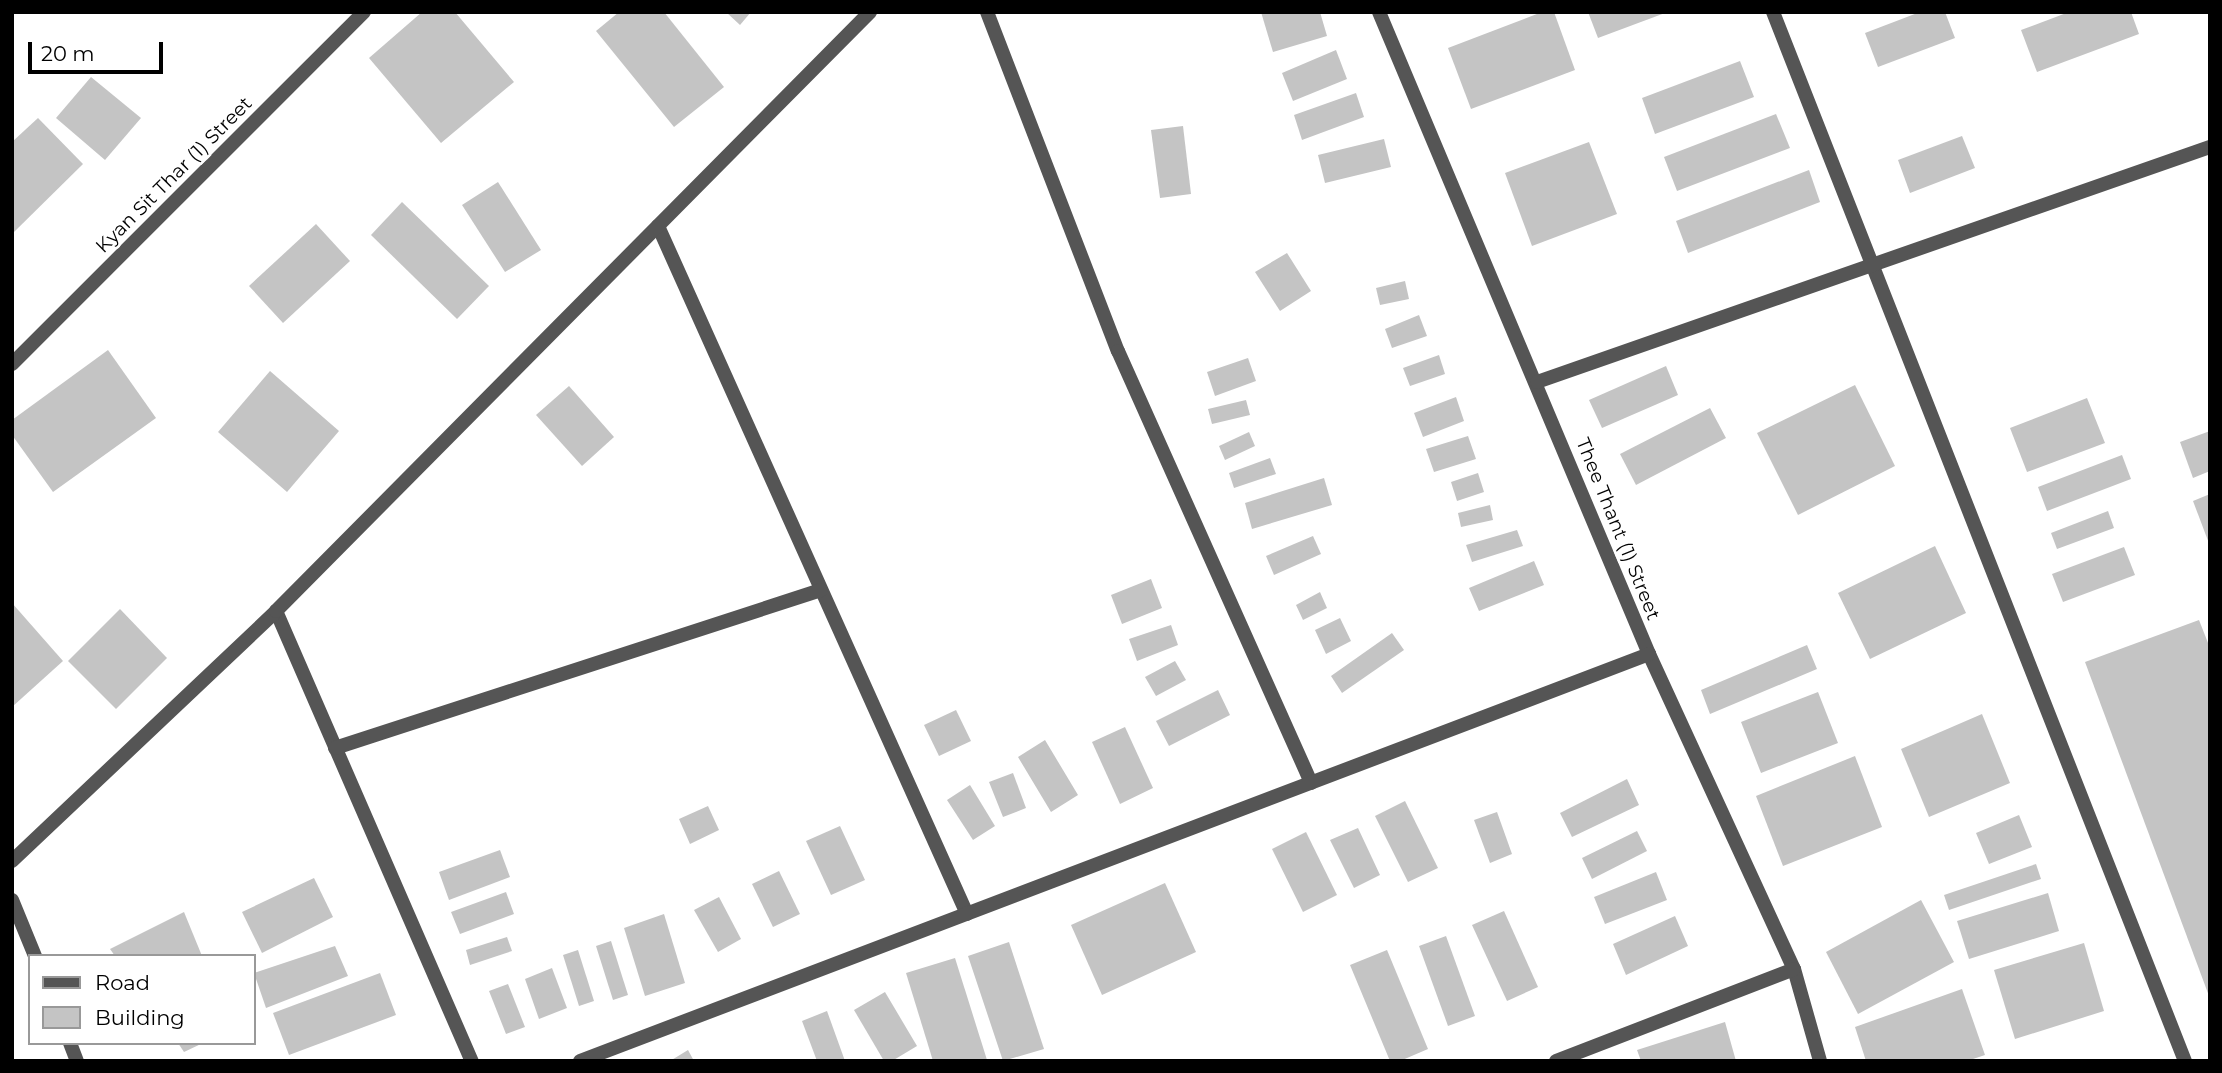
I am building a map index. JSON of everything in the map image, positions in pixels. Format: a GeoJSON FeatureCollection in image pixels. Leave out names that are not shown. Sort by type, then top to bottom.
{"type":"FeatureCollection","features":[{"type":"Feature","properties":{"kind":"street","name":"Kyan Sit Thar (1) Street"},"geometry":{"type":"LineString","coordinates":[[12,364],[363,12]]}},
{"type":"Feature","properties":{"kind":"street"},"geometry":{"type":"LineString","coordinates":[[12,861],[276,611],[870,12]]}},
{"type":"Feature","properties":{"kind":"street"},"geometry":{"type":"LineString","coordinates":[[987,12],[1118,351],[1311,783]]}},
{"type":"Feature","properties":{"kind":"street","name":"Thee Thant (1) Street"},"geometry":{"type":"LineString","coordinates":[[1379,12],[1537,382],[1649,654],[1794,969],[1820,1061]]}},
{"type":"Feature","properties":{"kind":"street"},"geometry":{"type":"LineString","coordinates":[[1773,12],[2185,1061]]}},
{"type":"Feature","properties":{"kind":"street"},"geometry":{"type":"LineString","coordinates":[[1537,382],[2210,147]]}},
{"type":"Feature","properties":{"kind":"street"},"geometry":{"type":"LineString","coordinates":[[658,226],[967,914]]}},
{"type":"Feature","properties":{"kind":"street"},"geometry":{"type":"LineString","coordinates":[[335,748],[821,590]]}},
{"type":"Feature","properties":{"kind":"street"},"geometry":{"type":"LineString","coordinates":[[276,611],[472,1061]]}},
{"type":"Feature","properties":{"kind":"street"},"geometry":{"type":"LineString","coordinates":[[580,1061],[1649,654]]}},
{"type":"Feature","properties":{"kind":"street"},"geometry":{"type":"LineString","coordinates":[[12,900],[34,954]]}},
{"type":"Feature","properties":{"kind":"street"},"geometry":{"type":"LineString","coordinates":[[1556,1061],[1794,969]]}},
{"type":"Feature","properties":{"kind":"building"},"geometry":{"type":"Polygon","coordinates":[[[422,12],[455,12],[514,82],[441,143],[369,58],[422,12]]]}},
{"type":"Feature","properties":{"kind":"building"},"geometry":{"type":"Polygon","coordinates":[[[619,12],[664,12],[724,87],[674,127],[596,31],[619,12]]]}},
{"type":"Feature","properties":{"kind":"building"},"geometry":{"type":"Polygon","coordinates":[[[726,12],[751,12],[740,25],[726,12]]]}},
{"type":"Feature","properties":{"kind":"building"},"geometry":{"type":"Polygon","coordinates":[[[1261,12],[1320,12],[1327,36],[1273,52],[1261,12]]]}},
{"type":"Feature","properties":{"kind":"building"},"geometry":{"type":"Polygon","coordinates":[[[1542,12],[1554,12],[1575,70],[1471,109],[1448,48],[1542,12]]]}},
{"type":"Feature","properties":{"kind":"building"},"geometry":{"type":"Polygon","coordinates":[[[1588,12],[1665,12],[1665,13],[1598,38],[1588,12]]]}},
{"type":"Feature","properties":{"kind":"building"},"geometry":{"type":"Polygon","coordinates":[[[1920,12],[1945,12],[1955,38],[1878,67],[1865,33],[1920,12]]]}},
{"type":"Feature","properties":{"kind":"building"},"geometry":{"type":"Polygon","coordinates":[[[2069,12],[2131,12],[2139,34],[2037,72],[2021,30],[2069,12]]]}},
{"type":"Feature","properties":{"kind":"building"},"geometry":{"type":"Polygon","coordinates":[[[1336,50],[1347,79],[1293,101],[1282,73],[1336,50]]]}},
{"type":"Feature","properties":{"kind":"building"},"geometry":{"type":"Polygon","coordinates":[[[1740,61],[1754,97],[1655,134],[1642,98],[1740,61]]]}},
{"type":"Feature","properties":{"kind":"building"},"geometry":{"type":"Polygon","coordinates":[[[91,77],[141,118],[105,160],[56,118],[91,77]]]}},
{"type":"Feature","properties":{"kind":"building"},"geometry":{"type":"Polygon","coordinates":[[[1356,93],[1364,117],[1302,140],[1294,115],[1356,93]]]}},
{"type":"Feature","properties":{"kind":"building"},"geometry":{"type":"Polygon","coordinates":[[[1776,114],[1790,148],[1677,191],[1664,157],[1776,114]]]}},
{"type":"Feature","properties":{"kind":"building"},"geometry":{"type":"Polygon","coordinates":[[[38,118],[83,164],[12,234],[12,142],[38,118]]]}},
{"type":"Feature","properties":{"kind":"building"},"geometry":{"type":"Polygon","coordinates":[[[1183,126],[1191,194],[1160,198],[1151,130],[1183,126]]]}},
{"type":"Feature","properties":{"kind":"building"},"geometry":{"type":"Polygon","coordinates":[[[1962,136],[1975,168],[1910,193],[1898,160],[1962,136]]]}},
{"type":"Feature","properties":{"kind":"building"},"geometry":{"type":"Polygon","coordinates":[[[1384,139],[1391,167],[1325,183],[1318,155],[1384,139]]]}},
{"type":"Feature","properties":{"kind":"building"},"geometry":{"type":"Polygon","coordinates":[[[1589,142],[1617,214],[1532,246],[1505,173],[1589,142]]]}},
{"type":"Feature","properties":{"kind":"building"},"geometry":{"type":"Polygon","coordinates":[[[1809,170],[1820,202],[1688,253],[1676,221],[1809,170]]]}},
{"type":"Feature","properties":{"kind":"building"},"geometry":{"type":"Polygon","coordinates":[[[498,182],[541,250],[505,272],[462,205],[498,182]]]}},
{"type":"Feature","properties":{"kind":"building"},"geometry":{"type":"Polygon","coordinates":[[[402,202],[489,286],[457,319],[371,235],[402,202]]]}},
{"type":"Feature","properties":{"kind":"building"},"geometry":{"type":"Polygon","coordinates":[[[316,224],[350,261],[283,323],[249,286],[316,224]]]}},
{"type":"Feature","properties":{"kind":"building"},"geometry":{"type":"Polygon","coordinates":[[[1287,253],[1311,291],[1280,311],[1255,272],[1287,253]]]}},
{"type":"Feature","properties":{"kind":"building"},"geometry":{"type":"Polygon","coordinates":[[[1405,281],[1409,299],[1380,305],[1376,288],[1405,281]]]}},
{"type":"Feature","properties":{"kind":"building"},"geometry":{"type":"Polygon","coordinates":[[[1419,315],[1427,336],[1392,348],[1385,329],[1419,315]]]}},
{"type":"Feature","properties":{"kind":"building"},"geometry":{"type":"Polygon","coordinates":[[[108,350],[156,418],[53,492],[12,435],[12,420],[108,350]]]}},
{"type":"Feature","properties":{"kind":"building"},"geometry":{"type":"Polygon","coordinates":[[[1439,355],[1445,374],[1410,386],[1403,368],[1439,355]]]}},
{"type":"Feature","properties":{"kind":"building"},"geometry":{"type":"Polygon","coordinates":[[[1248,358],[1256,381],[1215,396],[1207,372],[1248,358]]]}},
{"type":"Feature","properties":{"kind":"building"},"geometry":{"type":"Polygon","coordinates":[[[1666,366],[1678,395],[1602,428],[1589,400],[1666,366]]]}},
{"type":"Feature","properties":{"kind":"building"},"geometry":{"type":"Polygon","coordinates":[[[270,371],[339,431],[287,492],[218,432],[270,371]]]}},
{"type":"Feature","properties":{"kind":"building"},"geometry":{"type":"Polygon","coordinates":[[[1855,385],[1895,466],[1798,515],[1757,433],[1855,385]]]}},
{"type":"Feature","properties":{"kind":"building"},"geometry":{"type":"Polygon","coordinates":[[[569,386],[614,437],[582,466],[536,415],[569,386]]]}},
{"type":"Feature","properties":{"kind":"building"},"geometry":{"type":"Polygon","coordinates":[[[1456,397],[1464,421],[1423,437],[1414,413],[1456,397]]]}},
{"type":"Feature","properties":{"kind":"building"},"geometry":{"type":"Polygon","coordinates":[[[2087,398],[2105,443],[2027,472],[2010,428],[2087,398]]]}},
{"type":"Feature","properties":{"kind":"building"},"geometry":{"type":"Polygon","coordinates":[[[1246,400],[1250,415],[1212,424],[1208,409],[1246,400]]]}},
{"type":"Feature","properties":{"kind":"building"},"geometry":{"type":"Polygon","coordinates":[[[1710,408],[1726,438],[1636,485],[1620,454],[1710,408]]]}},
{"type":"Feature","properties":{"kind":"building"},"geometry":{"type":"Polygon","coordinates":[[[2210,431],[2210,471],[2193,478],[2180,442],[2210,431]]]}},
{"type":"Feature","properties":{"kind":"building"},"geometry":{"type":"Polygon","coordinates":[[[1249,432],[1255,446],[1225,460],[1219,446],[1249,432]]]}},
{"type":"Feature","properties":{"kind":"building"},"geometry":{"type":"Polygon","coordinates":[[[1468,436],[1476,459],[1434,472],[1426,449],[1468,436]]]}},
{"type":"Feature","properties":{"kind":"building"},"geometry":{"type":"Polygon","coordinates":[[[2122,455],[2131,479],[2047,511],[2038,487],[2122,455]]]}},
{"type":"Feature","properties":{"kind":"building"},"geometry":{"type":"Polygon","coordinates":[[[1270,458],[1276,474],[1234,488],[1229,473],[1270,458]]]}},
{"type":"Feature","properties":{"kind":"building"},"geometry":{"type":"Polygon","coordinates":[[[1478,473],[1484,492],[1457,501],[1451,482],[1478,473]]]}},
{"type":"Feature","properties":{"kind":"building"},"geometry":{"type":"Polygon","coordinates":[[[1324,478],[1332,505],[1252,529],[1245,503],[1324,478]]]}},
{"type":"Feature","properties":{"kind":"building"},"geometry":{"type":"Polygon","coordinates":[[[2210,494],[2210,546],[2193,501],[2210,494]]]}},
{"type":"Feature","properties":{"kind":"building"},"geometry":{"type":"Polygon","coordinates":[[[1490,505],[1493,520],[1461,527],[1458,513],[1490,505]]]}},
{"type":"Feature","properties":{"kind":"building"},"geometry":{"type":"Polygon","coordinates":[[[2108,511],[2114,528],[2057,549],[2051,533],[2108,511]]]}},
{"type":"Feature","properties":{"kind":"building"},"geometry":{"type":"Polygon","coordinates":[[[1517,530],[1523,546],[1472,562],[1466,545],[1517,530]]]}},
{"type":"Feature","properties":{"kind":"building"},"geometry":{"type":"Polygon","coordinates":[[[1313,536],[1321,554],[1274,575],[1266,556],[1313,536]]]}},
{"type":"Feature","properties":{"kind":"building"},"geometry":{"type":"Polygon","coordinates":[[[1935,546],[1966,613],[1870,659],[1838,593],[1935,546]]]}},
{"type":"Feature","properties":{"kind":"building"},"geometry":{"type":"Polygon","coordinates":[[[2124,547],[2135,575],[2063,602],[2052,574],[2124,547]]]}},
{"type":"Feature","properties":{"kind":"building"},"geometry":{"type":"Polygon","coordinates":[[[1534,561],[1544,585],[1479,611],[1469,588],[1534,561]]]}},
{"type":"Feature","properties":{"kind":"building"},"geometry":{"type":"Polygon","coordinates":[[[1151,579],[1162,608],[1122,624],[1111,595],[1151,579]]]}},
{"type":"Feature","properties":{"kind":"building"},"geometry":{"type":"Polygon","coordinates":[[[1320,592],[1327,608],[1303,620],[1296,605],[1320,592]]]}},
{"type":"Feature","properties":{"kind":"building"},"geometry":{"type":"Polygon","coordinates":[[[12,603],[63,661],[12,707],[12,603]]]}},
{"type":"Feature","properties":{"kind":"building"},"geometry":{"type":"Polygon","coordinates":[[[120,609],[167,658],[116,709],[68,661],[120,609]]]}},
{"type":"Feature","properties":{"kind":"building"},"geometry":{"type":"Polygon","coordinates":[[[1340,618],[1351,641],[1326,654],[1315,630],[1340,618]]]}},
{"type":"Feature","properties":{"kind":"building"},"geometry":{"type":"Polygon","coordinates":[[[2199,620],[2210,648],[2209,996],[2085,662],[2199,620]]]}},
{"type":"Feature","properties":{"kind":"building"},"geometry":{"type":"Polygon","coordinates":[[[1171,625],[1178,645],[1137,661],[1129,639],[1171,625]]]}},
{"type":"Feature","properties":{"kind":"building"},"geometry":{"type":"Polygon","coordinates":[[[1392,633],[1404,650],[1342,693],[1331,676],[1392,633]]]}},
{"type":"Feature","properties":{"kind":"building"},"geometry":{"type":"Polygon","coordinates":[[[1807,645],[1817,669],[1710,714],[1701,690],[1807,645]]]}},
{"type":"Feature","properties":{"kind":"building"},"geometry":{"type":"Polygon","coordinates":[[[1175,661],[1186,680],[1156,696],[1145,677],[1175,661]]]}},
{"type":"Feature","properties":{"kind":"building"},"geometry":{"type":"Polygon","coordinates":[[[1218,690],[1230,715],[1169,746],[1156,721],[1218,690]]]}},
{"type":"Feature","properties":{"kind":"building"},"geometry":{"type":"Polygon","coordinates":[[[1818,692],[1838,743],[1761,773],[1741,722],[1818,692]]]}},
{"type":"Feature","properties":{"kind":"building"},"geometry":{"type":"Polygon","coordinates":[[[956,710],[971,741],[939,756],[924,725],[956,710]]]}},
{"type":"Feature","properties":{"kind":"building"},"geometry":{"type":"Polygon","coordinates":[[[1982,714],[2010,783],[1929,817],[1901,749],[1982,714]]]}},
{"type":"Feature","properties":{"kind":"building"},"geometry":{"type":"Polygon","coordinates":[[[1125,727],[1153,788],[1120,804],[1092,742],[1125,727]]]}},
{"type":"Feature","properties":{"kind":"building"},"geometry":{"type":"Polygon","coordinates":[[[1045,740],[1078,795],[1051,812],[1018,757],[1045,740]]]}},
{"type":"Feature","properties":{"kind":"building"},"geometry":{"type":"Polygon","coordinates":[[[1855,756],[1882,827],[1783,866],[1756,796],[1855,756]]]}},
{"type":"Feature","properties":{"kind":"building"},"geometry":{"type":"Polygon","coordinates":[[[1013,773],[1026,808],[1003,817],[989,782],[1013,773]]]}},
{"type":"Feature","properties":{"kind":"building"},"geometry":{"type":"Polygon","coordinates":[[[1627,779],[1639,805],[1572,837],[1560,813],[1627,779]]]}},
{"type":"Feature","properties":{"kind":"building"},"geometry":{"type":"Polygon","coordinates":[[[970,785],[995,826],[973,840],[947,800],[970,785]]]}},
{"type":"Feature","properties":{"kind":"building"},"geometry":{"type":"Polygon","coordinates":[[[1405,801],[1438,868],[1408,882],[1375,816],[1405,801]]]}},
{"type":"Feature","properties":{"kind":"building"},"geometry":{"type":"Polygon","coordinates":[[[708,806],[719,830],[690,844],[679,819],[708,806]]]}},
{"type":"Feature","properties":{"kind":"building"},"geometry":{"type":"Polygon","coordinates":[[[1497,812],[1512,854],[1490,863],[1474,820],[1497,812]]]}},
{"type":"Feature","properties":{"kind":"building"},"geometry":{"type":"Polygon","coordinates":[[[2019,815],[2032,847],[1989,864],[1976,833],[2019,815]]]}},
{"type":"Feature","properties":{"kind":"building"},"geometry":{"type":"Polygon","coordinates":[[[840,826],[865,880],[831,895],[806,841],[840,826]]]}},
{"type":"Feature","properties":{"kind":"building"},"geometry":{"type":"Polygon","coordinates":[[[1358,828],[1380,875],[1354,888],[1330,840],[1358,828]]]}},
{"type":"Feature","properties":{"kind":"building"},"geometry":{"type":"Polygon","coordinates":[[[1637,831],[1647,851],[1592,879],[1582,858],[1637,831]]]}},
{"type":"Feature","properties":{"kind":"building"},"geometry":{"type":"Polygon","coordinates":[[[1306,832],[1337,895],[1303,912],[1272,849],[1306,832]]]}},
{"type":"Feature","properties":{"kind":"building"},"geometry":{"type":"Polygon","coordinates":[[[500,850],[510,877],[449,900],[439,872],[500,850]]]}},
{"type":"Feature","properties":{"kind":"building"},"geometry":{"type":"Polygon","coordinates":[[[2036,864],[2041,879],[1949,910],[1944,895],[2036,864]]]}},
{"type":"Feature","properties":{"kind":"building"},"geometry":{"type":"Polygon","coordinates":[[[779,871],[800,914],[773,927],[752,884],[779,871]]]}},
{"type":"Feature","properties":{"kind":"building"},"geometry":{"type":"Polygon","coordinates":[[[1656,872],[1667,900],[1605,924],[1594,897],[1656,872]]]}},
{"type":"Feature","properties":{"kind":"building"},"geometry":{"type":"Polygon","coordinates":[[[314,878],[333,917],[262,953],[242,912],[314,878]]]}},
{"type":"Feature","properties":{"kind":"building"},"geometry":{"type":"Polygon","coordinates":[[[1165,883],[1196,952],[1102,995],[1071,925],[1165,883]]]}},
{"type":"Feature","properties":{"kind":"building"},"geometry":{"type":"Polygon","coordinates":[[[506,892],[514,914],[460,934],[451,912],[506,892]]]}},
{"type":"Feature","properties":{"kind":"building"},"geometry":{"type":"Polygon","coordinates":[[[2048,893],[2059,931],[1969,959],[1957,921],[2048,893]]]}},
{"type":"Feature","properties":{"kind":"building"},"geometry":{"type":"Polygon","coordinates":[[[719,897],[741,939],[718,952],[694,910],[719,897]]]}},
{"type":"Feature","properties":{"kind":"building"},"geometry":{"type":"Polygon","coordinates":[[[1921,900],[1954,962],[1858,1014],[1826,952],[1921,900]]]}},
{"type":"Feature","properties":{"kind":"building"},"geometry":{"type":"Polygon","coordinates":[[[1504,911],[1538,987],[1507,1001],[1472,925],[1504,911]]]}},
{"type":"Feature","properties":{"kind":"building"},"geometry":{"type":"Polygon","coordinates":[[[184,912],[201,954],[114,954],[110,949],[184,912]]]}},
{"type":"Feature","properties":{"kind":"building"},"geometry":{"type":"Polygon","coordinates":[[[664,914],[685,983],[645,996],[624,928],[664,914]]]}},
{"type":"Feature","properties":{"kind":"building"},"geometry":{"type":"Polygon","coordinates":[[[1675,916],[1688,946],[1626,975],[1613,944],[1675,916]]]}},
{"type":"Feature","properties":{"kind":"building"},"geometry":{"type":"Polygon","coordinates":[[[1446,936],[1475,1016],[1448,1026],[1419,946],[1446,936]]]}},
{"type":"Feature","properties":{"kind":"building"},"geometry":{"type":"Polygon","coordinates":[[[507,937],[512,951],[470,965],[466,950],[507,937]]]}},
{"type":"Feature","properties":{"kind":"building"},"geometry":{"type":"Polygon","coordinates":[[[611,941],[628,995],[613,1000],[596,946],[611,941]]]}},
{"type":"Feature","properties":{"kind":"building"},"geometry":{"type":"Polygon","coordinates":[[[1009,942],[1044,1049],[1003,1061],[968,956],[1009,942]]]}},
{"type":"Feature","properties":{"kind":"building"},"geometry":{"type":"Polygon","coordinates":[[[2084,943],[2104,1011],[2015,1039],[1994,970],[2084,943]]]}},
{"type":"Feature","properties":{"kind":"building"},"geometry":{"type":"Polygon","coordinates":[[[335,946],[348,976],[266,1008],[256,972],[335,946]]]}},
{"type":"Feature","properties":{"kind":"building"},"geometry":{"type":"Polygon","coordinates":[[[578,950],[594,1001],[579,1006],[563,955],[578,950]]]}},
{"type":"Feature","properties":{"kind":"building"},"geometry":{"type":"Polygon","coordinates":[[[1387,950],[1428,1049],[1400,1061],[1390,1061],[1350,965],[1387,950]]]}},
{"type":"Feature","properties":{"kind":"building"},"geometry":{"type":"Polygon","coordinates":[[[955,958],[987,1060],[933,1061],[906,973],[955,958]]]}},
{"type":"Feature","properties":{"kind":"building"},"geometry":{"type":"Polygon","coordinates":[[[552,968],[567,1008],[539,1019],[525,979],[552,968]]]}},
{"type":"Feature","properties":{"kind":"building"},"geometry":{"type":"Polygon","coordinates":[[[380,973],[396,1015],[289,1055],[273,1013],[380,973]]]}},
{"type":"Feature","properties":{"kind":"building"},"geometry":{"type":"Polygon","coordinates":[[[508,984],[525,1027],[506,1034],[489,991],[508,984]]]}},
{"type":"Feature","properties":{"kind":"building"},"geometry":{"type":"Polygon","coordinates":[[[1962,989],[1985,1055],[1967,1061],[1866,1061],[1855,1027],[1962,989]]]}},
{"type":"Feature","properties":{"kind":"building"},"geometry":{"type":"Polygon","coordinates":[[[885,992],[917,1046],[892,1061],[884,1061],[854,1010],[885,992]]]}},
{"type":"Feature","properties":{"kind":"building"},"geometry":{"type":"Polygon","coordinates":[[[827,1011],[845,1061],[817,1061],[802,1021],[827,1011]]]}},
{"type":"Feature","properties":{"kind":"building"},"geometry":{"type":"Polygon","coordinates":[[[1725,1022],[1736,1061],[1641,1061],[1637,1050],[1725,1022]]]}},
{"type":"Feature","properties":{"kind":"building"},"geometry":{"type":"Polygon","coordinates":[[[179,1045],[199,1045],[184,1052],[179,1045]]]}},
{"type":"Feature","properties":{"kind":"building"},"geometry":{"type":"Polygon","coordinates":[[[688,1050],[694,1061],[670,1061],[688,1050]]]}}]}
